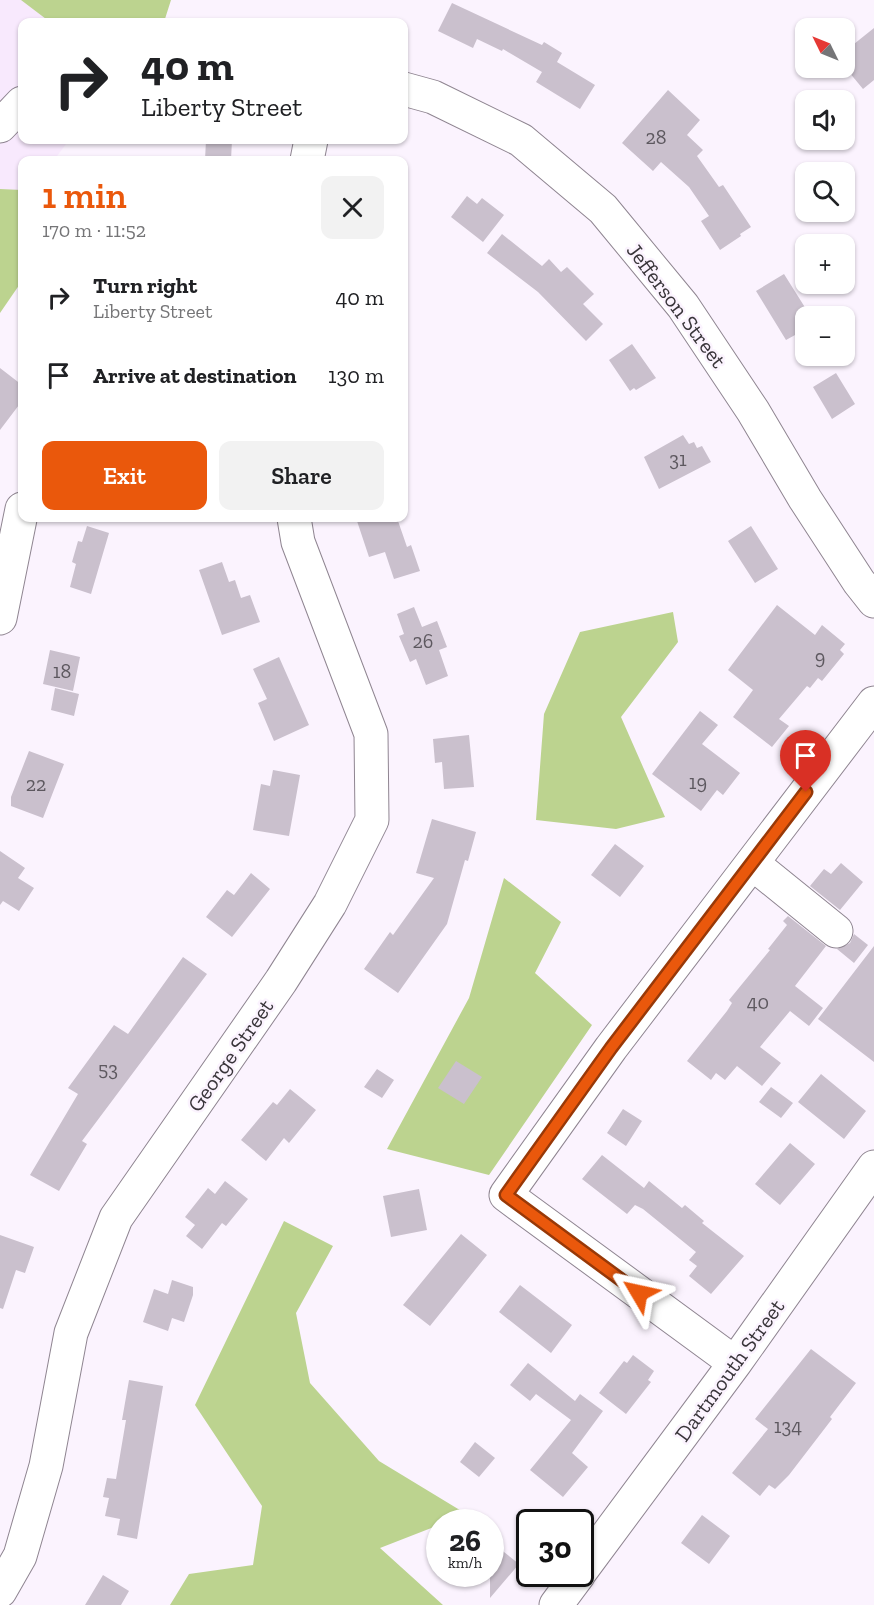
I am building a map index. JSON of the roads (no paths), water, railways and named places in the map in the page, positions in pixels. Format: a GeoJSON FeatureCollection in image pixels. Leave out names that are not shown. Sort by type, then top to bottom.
{"type":"FeatureCollection","features":[{"type":"Feature","properties":{"kind":"street","name":"Jefferson Street"},"geometry":{"type":"LineString","coordinates":[[408,90],[433,97],[521,140],[603,209],[683,306],[753,411],[811,508],[874,601]]}},
{"type":"Feature","properties":{"kind":"street"},"geometry":{"type":"LineString","coordinates":[[0,126],[18,107]]}},
{"type":"Feature","properties":{"kind":"street"},"geometry":{"type":"LineString","coordinates":[[0,618],[19,522]]}},
{"type":"Feature","properties":{"kind":"street","name":"George Street"},"geometry":{"type":"LineString","coordinates":[[0,1591],[20,1556],[46,1466],[71,1333],[117,1218],[281,981],[324,914],[372,820],[371,734],[298,542],[295,522]]}},
{"type":"Feature","properties":{"kind":"street"},"geometry":{"type":"LineString","coordinates":[[735,1364],[506,1195],[611,1048],[874,704]]}},
{"type":"Feature","properties":{"kind":"street"},"geometry":{"type":"LineString","coordinates":[[752,863],[836,931]]}},
{"type":"Feature","properties":{"kind":"street","name":"Dartmouth Street"},"geometry":{"type":"LineString","coordinates":[[594,1554],[735,1364],[874,1167]]}},
{"type":"Feature","properties":{"kind":"street","name":"Dartmouth Street"},"geometry":{"type":"LineString","coordinates":[[556,1605],[570,1587]]}}]}
